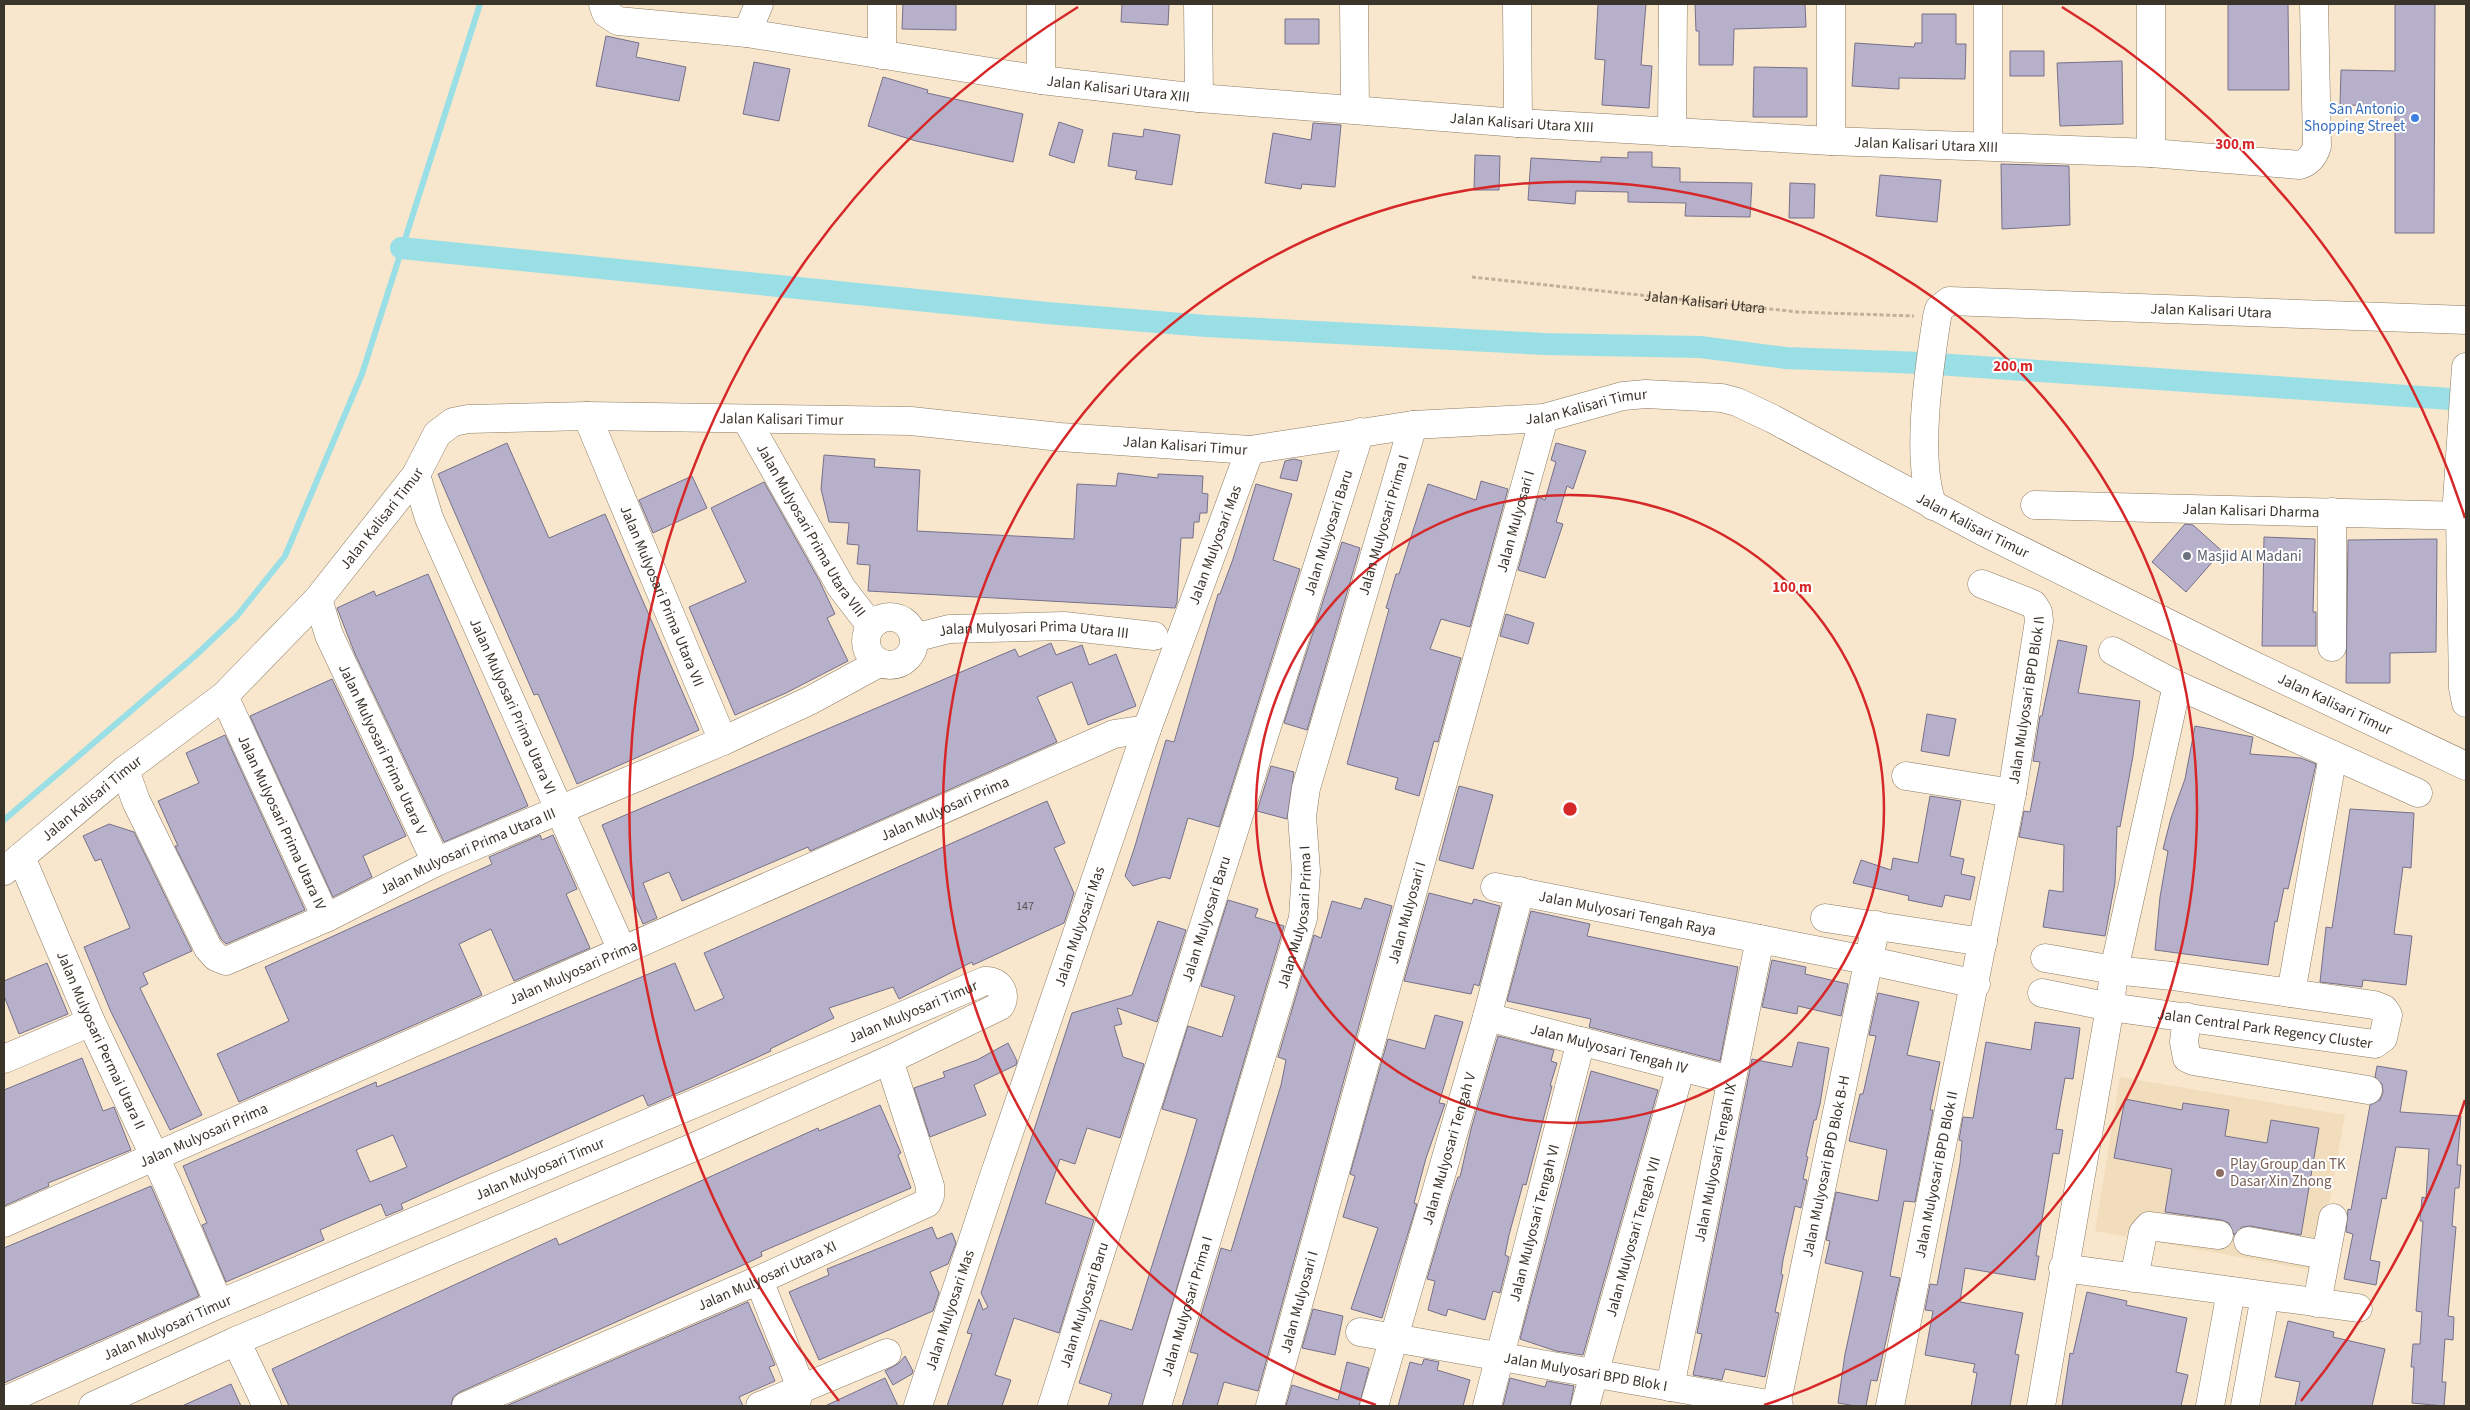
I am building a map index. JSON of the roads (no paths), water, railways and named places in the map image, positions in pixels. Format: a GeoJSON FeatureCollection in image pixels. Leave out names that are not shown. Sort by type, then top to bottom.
{"type":"FeatureCollection","features":[{"type":"Feature","properties":{"kind":"street"},"geometry":{"type":"LineString","coordinates":[[747,33],[759,4]]}},
{"type":"Feature","properties":{"kind":"street"},"geometry":{"type":"LineString","coordinates":[[882,4],[882,56]]}},
{"type":"Feature","properties":{"kind":"street"},"geometry":{"type":"LineString","coordinates":[[1041,4],[1041,80]]}},
{"type":"Feature","properties":{"kind":"street"},"geometry":{"type":"LineString","coordinates":[[1198,4],[1199,98]]}},
{"type":"Feature","properties":{"kind":"street"},"geometry":{"type":"LineString","coordinates":[[1354,4],[1355,110]]}},
{"type":"Feature","properties":{"kind":"street"},"geometry":{"type":"LineString","coordinates":[[1517,4],[1518,123]]}},
{"type":"Feature","properties":{"kind":"street"},"geometry":{"type":"LineString","coordinates":[[1672,132],[1673,4]]}},
{"type":"Feature","properties":{"kind":"street"},"geometry":{"type":"LineString","coordinates":[[1831,4],[1831,141]]}},
{"type":"Feature","properties":{"kind":"street"},"geometry":{"type":"LineString","coordinates":[[1988,4],[1988,146]]}},
{"type":"Feature","properties":{"kind":"street"},"geometry":{"type":"LineString","coordinates":[[2150,153],[2151,4]]}},
{"type":"Feature","properties":{"kind":"street","name":"Jalan Kalisari Utara XIII"},"geometry":{"type":"LineString","coordinates":[[605,8],[618,21],[747,33],[1041,80],[1199,98],[1518,123],[1831,141],[2150,153],[2300,165],[2307,163],[2313,156],[2317,146],[2314,4]]}},
{"type":"Feature","properties":{"kind":"street","name":"Jalan Kalisari Utara"},"geometry":{"type":"LineString","coordinates":[[1934,506],[1925,482],[1924,470],[1927,400],[1946,309],[2466,320]]}},
{"type":"Feature","properties":{"kind":"street"},"geometry":{"type":"LineString","coordinates":[[2466,367],[2458,482],[2461,516],[2463,688],[2466,703]]}},
{"type":"Feature","properties":{"kind":"street","name":"Jalan Kalisari Timur"},"geometry":{"type":"LineString","coordinates":[[12,864],[125,770],[224,696],[318,599],[416,475],[436,434],[454,422],[468,419],[586,416],[750,426],[911,422],[1060,437],[1250,450],[1413,425],[1544,418],[1623,396],[1646,394],[1722,398],[1737,402],[1773,419],[1934,506],[2240,659],[2466,766]]}},
{"type":"Feature","properties":{"kind":"street","name":"Jalan Mulyosari Prima Utara VII"},"geometry":{"type":"LineString","coordinates":[[586,416],[723,741]]}},
{"type":"Feature","properties":{"kind":"street","name":"Jalan Mulyosari I"},"geometry":{"type":"LineString","coordinates":[[1270,1406],[1544,418]]}},
{"type":"Feature","properties":{"kind":"street","name":"Jalan Mulyosari Prima I"},"geometry":{"type":"LineString","coordinates":[[1157,1406],[1303,918],[1306,871],[1302,816],[1306,788],[1413,425]]}},
{"type":"Feature","properties":{"kind":"street","name":"Jalan Mulyosari Prima Utara VIII"},"geometry":{"type":"LineString","coordinates":[[750,426],[841,587],[871,626]]}},
{"type":"Feature","properties":{"kind":"street","name":"Jalan Mulyosari Baru"},"geometry":{"type":"LineString","coordinates":[[1052,1406],[1360,432]]}},
{"type":"Feature","properties":{"kind":"street","name":"Jalan Mulyosari Mas"},"geometry":{"type":"LineString","coordinates":[[918,1406],[994,1176],[1147,729],[1250,450]]}},
{"type":"Feature","properties":{"kind":"street","name":"Jalan Mulyosari Prima Utara VI"},"geometry":{"type":"LineString","coordinates":[[416,475],[429,518],[622,950]]}},
{"type":"Feature","properties":{"kind":"street","name":"Jalan Kalisari Dharma"},"geometry":{"type":"LineString","coordinates":[[2035,504],[2461,516]]}},
{"type":"Feature","properties":{"kind":"street"},"geometry":{"type":"LineString","coordinates":[[2332,512],[2332,647]]}},
{"type":"Feature","properties":{"kind":"street","name":"Jalan Mulyosari BPD Blok II"},"geometry":{"type":"LineString","coordinates":[[1890,1406],[1976,984],[2012,793],[2039,621],[2036,607],[2030,602],[1982,584]]}},
{"type":"Feature","properties":{"kind":"street","name":"Jalan Mulyosari Prima Utara V"},"geometry":{"type":"LineString","coordinates":[[318,599],[329,636],[436,862]]}},
{"type":"Feature","properties":{"kind":"street"},"geometry":{"type":"LineString","coordinates":[[882,618],[897,618],[909,625],[914,638],[913,647],[904,661],[896,664],[879,662],[868,650],[867,633],[871,626],[882,618]]}},
{"type":"Feature","properties":{"kind":"street","name":"Jalan Mulyosari Prima Utara III"},"geometry":{"type":"LineString","coordinates":[[914,638],[949,628],[1064,626],[1154,636]]}},
{"type":"Feature","properties":{"kind":"street"},"geometry":{"type":"LineString","coordinates":[[2113,652],[2177,685],[2418,793]]}},
{"type":"Feature","properties":{"kind":"street","name":"Jalan Mulyosari Prima Utara III"},"geometry":{"type":"LineString","coordinates":[[125,770],[136,801],[208,948],[216,957],[226,960],[326,918],[436,862],[723,741],[812,700],[879,662]]}},
{"type":"Feature","properties":{"kind":"street"},"geometry":{"type":"LineString","coordinates":[[2041,1406],[2063,1268],[2110,1006],[2114,970],[2177,685]]}},
{"type":"Feature","properties":{"kind":"street","name":"Jalan Mulyosari Prima Utara IV"},"geometry":{"type":"LineString","coordinates":[[224,696],[326,918]]}},
{"type":"Feature","properties":{"kind":"street","name":"Jalan Mulyosari Prima"},"geometry":{"type":"LineString","coordinates":[[4,1223],[1114,734],[1147,729]]}},
{"type":"Feature","properties":{"kind":"street"},"geometry":{"type":"LineString","coordinates":[[2291,993],[2333,755]]}},
{"type":"Feature","properties":{"kind":"street","name":"Jalan Mulyosari BPD Blok II"},"geometry":{"type":"LineString","coordinates":[[1906,776],[2012,793]]}},
{"type":"Feature","properties":{"kind":"street","name":"Jalan Mulyosari Permai Utara II"},"geometry":{"type":"LineString","coordinates":[[12,864],[91,1022],[168,1185],[219,1304]]}},
{"type":"Feature","properties":{"kind":"street","name":"Jalan Mulyosari Tengah Raya"},"geometry":{"type":"LineString","coordinates":[[1508,889],[1871,961],[1976,984]]}},
{"type":"Feature","properties":{"kind":"street","name":"Jalan Mulyosari Tengah V"},"geometry":{"type":"LineString","coordinates":[[1374,1406],[1487,1017],[1508,889]]}},
{"type":"Feature","properties":{"kind":"street"},"geometry":{"type":"LineString","coordinates":[[1825,918],[1983,942]]}},
{"type":"Feature","properties":{"kind":"street","name":"Jalan Mulyosari BPD Blok B-H"},"geometry":{"type":"LineString","coordinates":[[1777,1406],[1871,961],[1876,925]]}},
{"type":"Feature","properties":{"kind":"street","name":"Jalan Mulyosari Tengah IX"},"geometry":{"type":"LineString","coordinates":[[1670,1387],[1760,939]]}},
{"type":"Feature","properties":{"kind":"street","name":"Jalan Central Park Regency Cluster"},"geometry":{"type":"LineString","coordinates":[[2042,993],[2187,1018],[2375,1044],[2382,1040],[2388,1015],[2382,1008],[2172,976],[2114,970],[2045,958]]}},
{"type":"Feature","properties":{"kind":"street","name":"Jalan Mulyosari Timur"},"geometry":{"type":"LineString","coordinates":[[4,1401],[219,1304],[985,981],[994,981],[1000,986],[1003,998],[1000,1006],[889,1060],[694,1147],[236,1341],[93,1406]]}},
{"type":"Feature","properties":{"kind":"street","name":"Jalan Mulyosari Tengah IV"},"geometry":{"type":"LineString","coordinates":[[1487,1017],[1731,1080]]}},
{"type":"Feature","properties":{"kind":"street"},"geometry":{"type":"LineString","coordinates":[[2187,1018],[2184,1051],[2187,1058],[2193,1061],[2368,1090]]}},
{"type":"Feature","properties":{"kind":"street"},"geometry":{"type":"LineString","coordinates":[[4,1059],[91,1022]]}},
{"type":"Feature","properties":{"kind":"street","name":"Jalan Mulyosari Tengah VI"},"geometry":{"type":"LineString","coordinates":[[1486,1406],[1580,1041]]}},
{"type":"Feature","properties":{"kind":"street","name":"Jalan Mulyosari Utara XI"},"geometry":{"type":"LineString","coordinates":[[466,1406],[759,1280],[924,1206],[930,1200],[930,1186],[889,1060]]}},
{"type":"Feature","properties":{"kind":"street","name":"Jalan Mulyosari Tengah VII"},"geometry":{"type":"LineString","coordinates":[[1585,1406],[1681,1067]]}},
{"type":"Feature","properties":{"kind":"street"},"geometry":{"type":"LineString","coordinates":[[679,1111],[694,1147]]}},
{"type":"Feature","properties":{"kind":"street"},"geometry":{"type":"LineString","coordinates":[[2317,1303],[2324,1255],[2333,1218]]}},
{"type":"Feature","properties":{"kind":"street"},"geometry":{"type":"LineString","coordinates":[[2134,1278],[2144,1231],[2149,1226],[2218,1235]]}},
{"type":"Feature","properties":{"kind":"street"},"geometry":{"type":"LineString","coordinates":[[2248,1241],[2324,1255]]}},
{"type":"Feature","properties":{"kind":"street"},"geometry":{"type":"LineString","coordinates":[[2063,1268],[2358,1308]]}},
{"type":"Feature","properties":{"kind":"street"},"geometry":{"type":"LineString","coordinates":[[759,1280],[798,1397]]}},
{"type":"Feature","properties":{"kind":"street"},"geometry":{"type":"LineString","coordinates":[[2210,1406],[2231,1291]]}},
{"type":"Feature","properties":{"kind":"street"},"geometry":{"type":"LineString","coordinates":[[2245,1406],[2265,1296]]}},
{"type":"Feature","properties":{"kind":"street","name":"Jalan Mulyosari BPD Blok I"},"geometry":{"type":"LineString","coordinates":[[1360,1332],[1670,1387],[1723,1402],[1777,1406]]}},
{"type":"Feature","properties":{"kind":"street"},"geometry":{"type":"LineString","coordinates":[[236,1341],[267,1406]]}},
{"type":"Feature","properties":{"kind":"street"},"geometry":{"type":"LineString","coordinates":[[760,1406],[798,1397],[887,1353]]}},
{"type":"Feature","properties":{"kind":"waterway"},"geometry":{"type":"LineString","coordinates":[[4,820],[195,656],[237,616],[285,556],[362,374],[480,4]]}},
{"type":"Feature","properties":{"kind":"waterway"},"geometry":{"type":"LineString","coordinates":[[401,248],[1047,313],[1206,326],[1545,344],[1700,347],[1786,358],[1922,363],[2466,400]]}},
{"type":"Feature","properties":{"kind":"place","name":"San Antonio Shopping Street"},"geometry":{"type":"Point","coordinates":[2415,118]}},
{"type":"Feature","properties":{"kind":"place","name":"Masjid Al Madani"},"geometry":{"type":"Point","coordinates":[2187,556]}},
{"type":"Feature","properties":{"kind":"place","name":"Play Group dan TK Dasar Xin Zhong"},"geometry":{"type":"Point","coordinates":[2220,1173]}}]}
